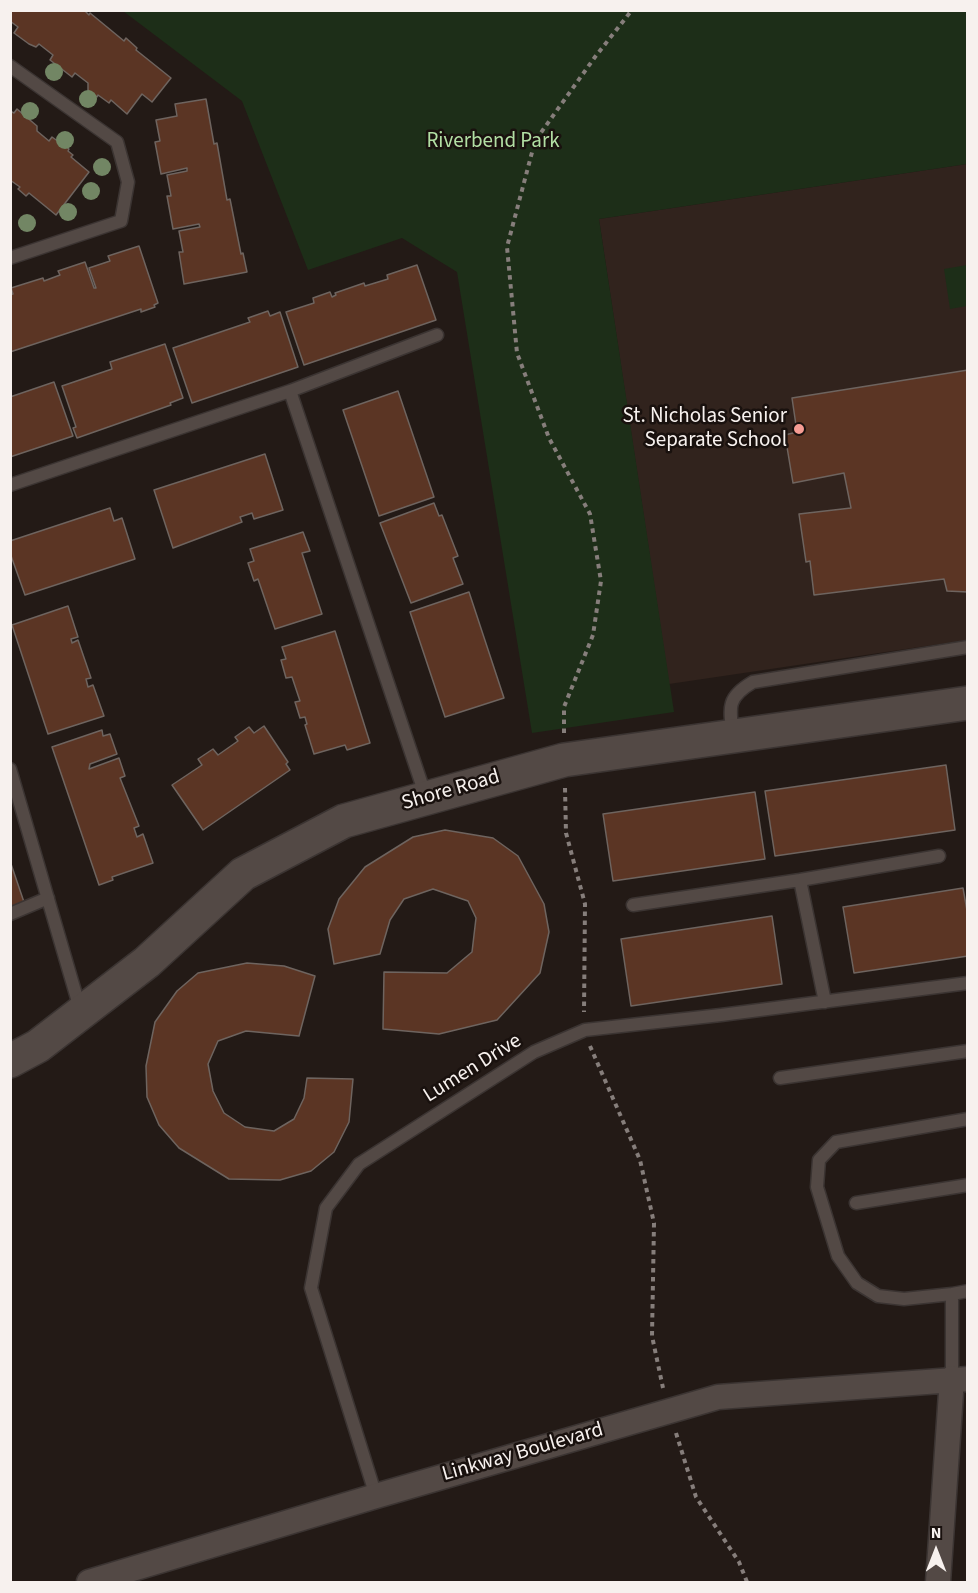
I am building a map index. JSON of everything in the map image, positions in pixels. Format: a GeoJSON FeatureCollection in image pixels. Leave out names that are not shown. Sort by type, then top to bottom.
{"type":"FeatureCollection","features":[{"type":"Feature","properties":{"kind":"street","name":"Shore Road"},"geometry":{"type":"LineString","coordinates":[[10,1061],[38,1046],[147,962],[243,874],[344,821],[564,760],[968,703]]}},
{"type":"Feature","properties":{"kind":"street","name":"Linkway Boulevard"},"geometry":{"type":"LineString","coordinates":[[88,1582],[718,1397],[960,1378]]}},
{"type":"Feature","properties":{"kind":"street"},"geometry":{"type":"LineString","coordinates":[[938,1582],[960,1378]]}},
{"type":"Feature","properties":{"kind":"lane"},"geometry":{"type":"LineString","coordinates":[[10,66],[117,142],[128,182],[121,221],[10,258]]}},
{"type":"Feature","properties":{"kind":"lane"},"geometry":{"type":"LineString","coordinates":[[10,485],[290,391],[437,335]]}},
{"type":"Feature","properties":{"kind":"lane"},"geometry":{"type":"LineString","coordinates":[[290,391],[426,798]]}},
{"type":"Feature","properties":{"kind":"lane"},"geometry":{"type":"LineString","coordinates":[[734,736],[729,708],[738,691],[753,682],[968,647]]}},
{"type":"Feature","properties":{"kind":"lane"},"geometry":{"type":"LineString","coordinates":[[10,769],[81,1013]]}},
{"type":"Feature","properties":{"kind":"lane"},"geometry":{"type":"LineString","coordinates":[[633,905],[939,856]]}},
{"type":"Feature","properties":{"kind":"lane"},"geometry":{"type":"LineString","coordinates":[[800,880],[825,1002]]}},
{"type":"Feature","properties":{"kind":"lane"},"geometry":{"type":"LineString","coordinates":[[10,914],[48,898]]}},
{"type":"Feature","properties":{"kind":"lane","name":"Lumen Drive"},"geometry":{"type":"LineString","coordinates":[[376,1496],[311,1288],[326,1208],[359,1164],[534,1052],[585,1030],[825,1002],[968,982]]}},
{"type":"Feature","properties":{"kind":"lane"},"geometry":{"type":"LineString","coordinates":[[780,1078],[968,1052]]}},
{"type":"Feature","properties":{"kind":"lane"},"geometry":{"type":"LineString","coordinates":[[968,1119],[836,1142],[819,1160],[817,1187],[838,1256],[857,1283],[878,1296],[895,1298],[968,1291]]}},
{"type":"Feature","properties":{"kind":"lane"},"geometry":{"type":"LineString","coordinates":[[856,1203],[968,1185]]}},
{"type":"Feature","properties":{"kind":"lane"},"geometry":{"type":"LineString","coordinates":[[952,1294],[960,1378]]}},
{"type":"Feature","properties":{"kind":"path"},"geometry":{"type":"LineString","coordinates":[[632,10],[535,141],[507,247],[517,353],[549,438],[590,514],[601,581],[593,635],[564,707],[566,833],[585,904],[583,998],[586,1036],[640,1160],[654,1223],[652,1336],[668,1410],[696,1497],[739,1562],[747,1582]]}},
{"type":"Feature","properties":{"kind":"shaded area","name":"St. Nicholas Senior Separate School"},"geometry":{"type":"Polygon","coordinates":[[[967,164],[967,640],[669,684],[599,219],[967,164]]]}},
{"type":"Feature","properties":{"kind":"green space","name":"Riverbend Park"},"geometry":{"type":"Polygon","coordinates":[[[123,11],[967,11],[967,164],[599,219],[674,712],[532,733],[457,272],[402,238],[308,270],[242,101],[123,11]]]}},
{"type":"Feature","properties":{"kind":"green space"},"geometry":{"type":"Polygon","coordinates":[[[967,265],[967,306],[950,309],[944,269],[967,265]]]}},
{"type":"Feature","properties":{"kind":"building"},"geometry":{"type":"Polygon","coordinates":[[[10,10],[84,10],[124,41],[126,38],[137,48],[136,50],[171,78],[152,102],[142,94],[127,114],[111,100],[109,103],[88,90],[88,83],[75,73],[72,77],[50,60],[53,55],[39,44],[36,47],[29,44],[14,33],[18,27],[10,21],[10,10]]]}},
{"type":"Feature","properties":{"kind":"building"},"geometry":{"type":"Polygon","coordinates":[[[206,99],[214,144],[217,143],[227,200],[230,199],[247,272],[184,284],[179,252],[183,252],[179,231],[200,227],[199,224],[173,229],[167,196],[171,196],[167,175],[187,171],[187,168],[161,174],[155,142],[160,141],[156,120],[177,116],[175,104],[206,99]]]}},
{"type":"Feature","properties":{"kind":"building"},"geometry":{"type":"Polygon","coordinates":[[[17,109],[37,126],[37,131],[49,141],[52,137],[69,149],[68,151],[73,155],[71,157],[89,172],[56,215],[29,193],[26,196],[18,189],[20,187],[10,180],[10,111],[14,113],[17,109]]]}},
{"type":"Feature","properties":{"kind":"building"},"geometry":{"type":"Polygon","coordinates":[[[139,246],[158,303],[154,305],[155,307],[141,312],[141,309],[10,352],[10,295],[13,294],[11,288],[43,278],[44,281],[60,275],[58,271],[85,262],[94,288],[96,288],[89,268],[110,261],[108,256],[139,246]]]}},
{"type":"Feature","properties":{"kind":"building"},"geometry":{"type":"Polygon","coordinates":[[[417,265],[436,320],[304,365],[286,312],[314,303],[313,298],[330,292],[332,297],[336,295],[335,293],[364,283],[365,286],[388,279],[387,275],[417,265]]]}},
{"type":"Feature","properties":{"kind":"building"},"geometry":{"type":"Polygon","coordinates":[[[268,311],[270,316],[280,312],[298,367],[192,403],[173,348],[250,322],[248,318],[268,311]]]}},
{"type":"Feature","properties":{"kind":"building"},"geometry":{"type":"Polygon","coordinates":[[[165,344],[183,398],[170,403],[171,405],[77,438],[73,428],[76,427],[62,386],[112,369],[110,362],[165,344]]]}},
{"type":"Feature","properties":{"kind":"building"},"geometry":{"type":"Polygon","coordinates":[[[968,370],[968,592],[947,591],[944,579],[814,595],[810,561],[806,562],[799,514],[851,508],[844,473],[793,483],[785,435],[797,432],[792,398],[968,370]]]}},
{"type":"Feature","properties":{"kind":"building"},"geometry":{"type":"Polygon","coordinates":[[[54,382],[73,436],[10,457],[10,397],[54,382]]]}},
{"type":"Feature","properties":{"kind":"building"},"geometry":{"type":"Polygon","coordinates":[[[398,391],[434,497],[379,516],[343,410],[398,391]]]}},
{"type":"Feature","properties":{"kind":"building"},"geometry":{"type":"Polygon","coordinates":[[[265,454],[283,510],[254,519],[252,513],[240,517],[242,522],[173,548],[154,490],[265,454]]]}},
{"type":"Feature","properties":{"kind":"building"},"geometry":{"type":"Polygon","coordinates":[[[434,503],[439,516],[442,515],[458,556],[453,558],[463,584],[411,603],[380,523],[434,503]]]}},
{"type":"Feature","properties":{"kind":"building"},"geometry":{"type":"Polygon","coordinates":[[[110,508],[114,521],[122,518],[135,559],[25,595],[10,553],[10,541],[110,508]]]}},
{"type":"Feature","properties":{"kind":"building"},"geometry":{"type":"Polygon","coordinates":[[[303,532],[310,551],[302,553],[322,614],[275,629],[258,579],[254,581],[248,563],[254,561],[250,549],[303,532]]]}},
{"type":"Feature","properties":{"kind":"building"},"geometry":{"type":"Polygon","coordinates":[[[469,592],[504,698],[445,717],[410,612],[469,592]]]}},
{"type":"Feature","properties":{"kind":"building"},"geometry":{"type":"Polygon","coordinates":[[[68,606],[78,637],[71,639],[72,643],[78,640],[91,678],[86,679],[88,687],[93,685],[104,716],[48,734],[12,625],[68,606]]]}},
{"type":"Feature","properties":{"kind":"building"},"geometry":{"type":"Polygon","coordinates":[[[335,631],[370,743],[347,750],[345,745],[314,754],[305,725],[307,724],[305,717],[300,718],[295,702],[300,701],[292,677],[286,678],[281,660],[286,659],[282,647],[335,631]]]}},
{"type":"Feature","properties":{"kind":"building"},"geometry":{"type":"Polygon","coordinates":[[[264,726],[288,762],[286,764],[290,770],[203,830],[172,785],[202,765],[198,759],[213,749],[218,755],[238,741],[235,737],[249,727],[254,733],[264,726]]]}},
{"type":"Feature","properties":{"kind":"building"},"geometry":{"type":"Polygon","coordinates":[[[102,730],[103,736],[110,734],[117,754],[90,764],[89,769],[119,758],[125,776],[120,778],[139,826],[134,828],[137,837],[143,834],[153,863],[112,877],[113,880],[99,885],[52,747],[102,730]]]}},
{"type":"Feature","properties":{"kind":"building"},"geometry":{"type":"Polygon","coordinates":[[[946,765],[955,830],[775,856],[765,791],[946,765]]]}},
{"type":"Feature","properties":{"kind":"building"},"geometry":{"type":"Polygon","coordinates":[[[755,792],[765,859],[613,881],[603,814],[755,792]]]}},
{"type":"Feature","properties":{"kind":"building"},"geometry":{"type":"Polygon","coordinates":[[[445,830],[493,838],[518,856],[544,904],[549,932],[540,973],[497,1020],[439,1034],[383,1029],[384,972],[447,973],[472,952],[476,918],[468,901],[433,889],[404,899],[390,920],[380,954],[334,964],[328,929],[339,899],[365,867],[413,837],[445,830]]]}},
{"type":"Feature","properties":{"kind":"building"},"geometry":{"type":"Polygon","coordinates":[[[10,861],[25,905],[10,910],[10,861]]]}},
{"type":"Feature","properties":{"kind":"building"},"geometry":{"type":"Polygon","coordinates":[[[963,888],[968,916],[968,956],[854,973],[843,907],[963,888]]]}},
{"type":"Feature","properties":{"kind":"building"},"geometry":{"type":"Polygon","coordinates":[[[772,916],[782,984],[631,1006],[621,939],[772,916]]]}},
{"type":"Feature","properties":{"kind":"building"},"geometry":{"type":"Polygon","coordinates":[[[247,963],[284,966],[315,976],[299,1036],[246,1031],[218,1041],[208,1064],[213,1091],[224,1113],[245,1127],[274,1131],[294,1119],[304,1098],[307,1078],[353,1079],[349,1122],[334,1152],[311,1171],[280,1180],[229,1179],[179,1148],[159,1125],[147,1097],[146,1066],[155,1022],[177,991],[198,973],[247,963]]]}},
{"type":"Feature","properties":{"kind":"place","name":"St. Nicholas Senior Separate School"},"geometry":{"type":"Point","coordinates":[799,429]}}]}
